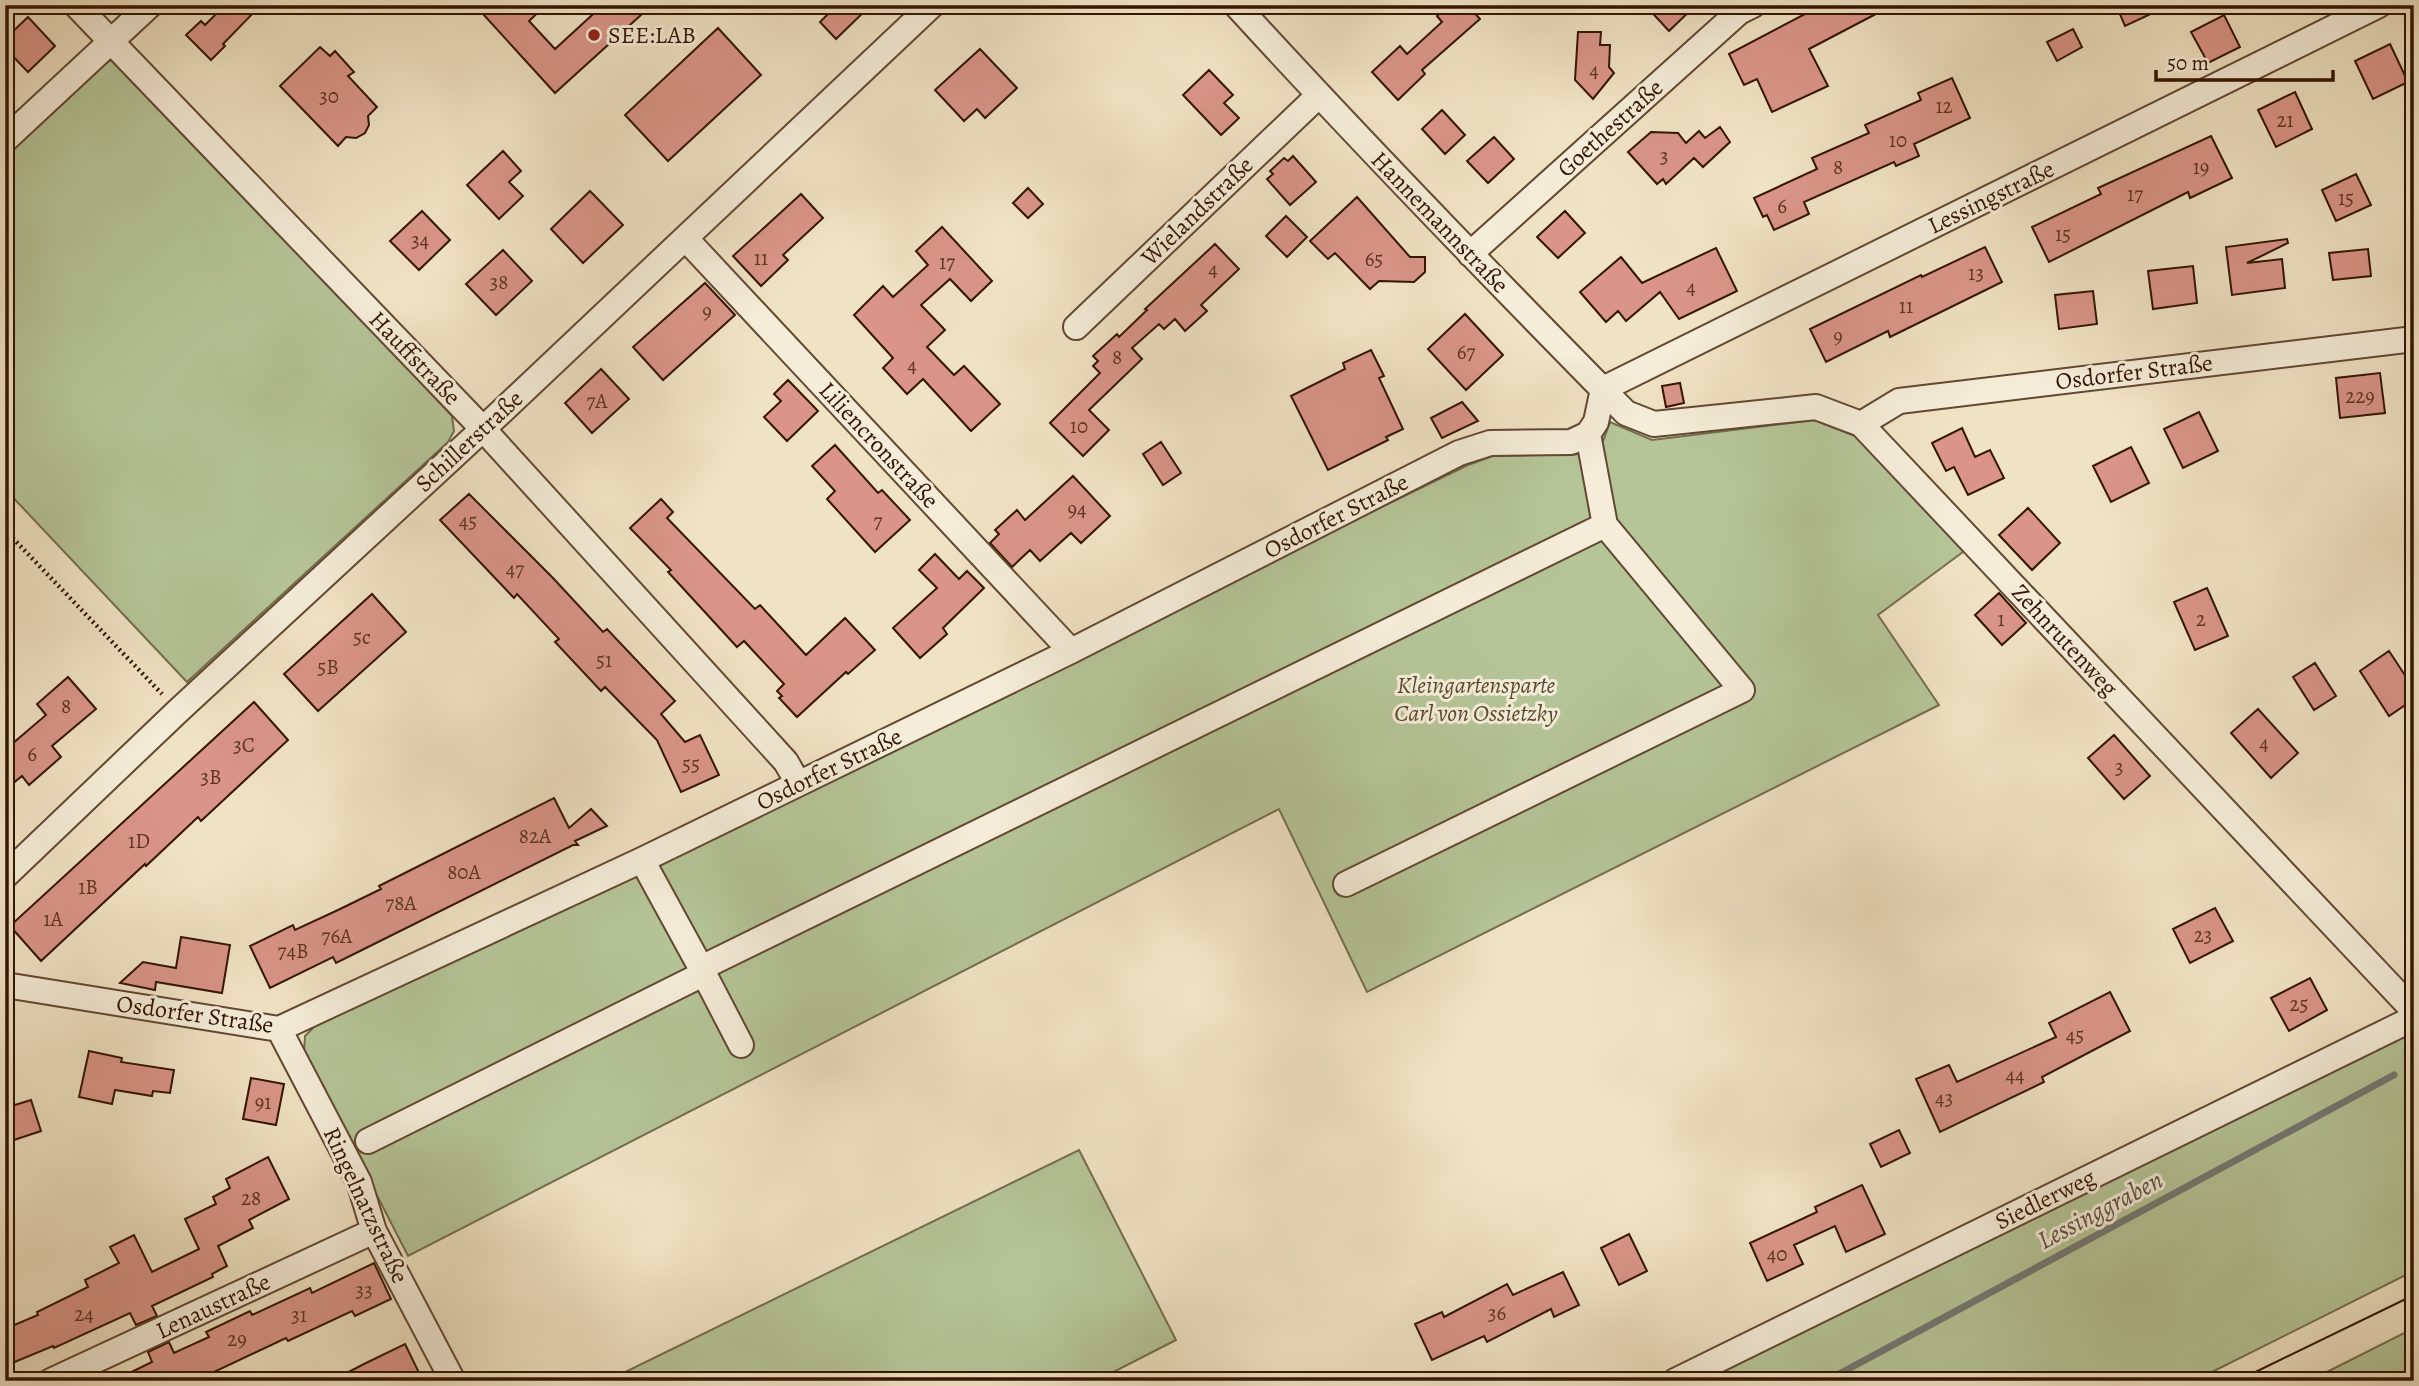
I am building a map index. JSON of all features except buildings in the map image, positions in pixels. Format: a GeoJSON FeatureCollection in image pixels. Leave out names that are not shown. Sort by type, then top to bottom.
{"type":"FeatureCollection","features":[{"type":"Feature","properties":{"kind":"street","name":"Hauffstraße"},"geometry":{"type":"LineString","coordinates":[[76,5],[483,429],[786,762],[798,783]]}},
{"type":"Feature","properties":{"kind":"street"},"geometry":{"type":"LineString","coordinates":[[5,140],[150,5]]}},
{"type":"Feature","properties":{"kind":"street","name":"Schillerstraße"},"geometry":{"type":"LineString","coordinates":[[5,876],[932,5]]}},
{"type":"Feature","properties":{"kind":"street","name":"Hannemannstraße"},"geometry":{"type":"LineString","coordinates":[[1236,5],[1318,96],[1603,389],[1626,412],[1654,424]]}},
{"type":"Feature","properties":{"kind":"street","name":"Lessingstraße"},"geometry":{"type":"LineString","coordinates":[[1603,389],[2379,5]]}},
{"type":"Feature","properties":{"kind":"street","name":"Goethestraße"},"geometry":{"type":"LineString","coordinates":[[1470,254],[1741,8]]}},
{"type":"Feature","properties":{"kind":"street","name":"Wielandstraße"},"geometry":{"type":"LineString","coordinates":[[1076,327],[1318,96]]}},
{"type":"Feature","properties":{"kind":"street","name":"Liliencronstraße"},"geometry":{"type":"LineString","coordinates":[[686,239],[1071,650]]}},
{"type":"Feature","properties":{"kind":"street","name":"Osdorfer Straße"},"geometry":{"type":"LineString","coordinates":[[1861,424],[1899,401],[2414,339]]}},
{"type":"Feature","properties":{"kind":"street"},"geometry":{"type":"LineString","coordinates":[[1346,884],[1742,690],[1605,525],[1588,434],[1596,422],[1603,389]]}},
{"type":"Feature","properties":{"kind":"street","name":"Zehnrutenweg"},"geometry":{"type":"LineString","coordinates":[[1654,424],[1816,407],[1861,424],[2414,1012]]}},
{"type":"Feature","properties":{"kind":"street","name":"Osdorfer Straße"},"geometry":{"type":"LineString","coordinates":[[5,985],[279,1029],[642,860],[1071,650],[1460,453],[1490,443],[1571,442],[1588,434]]}},
{"type":"Feature","properties":{"kind":"street"},"geometry":{"type":"LineString","coordinates":[[368,1141],[702,971],[1605,525]]}},
{"type":"Feature","properties":{"kind":"street"},"geometry":{"type":"LineString","coordinates":[[642,860],[741,1045]]}},
{"type":"Feature","properties":{"kind":"street","name":"Siedlerweg"},"geometry":{"type":"LineString","coordinates":[[1675,1381],[2414,1018]]}},
{"type":"Feature","properties":{"kind":"street","name":"Ringelnatzstraße"},"geometry":{"type":"LineString","coordinates":[[279,1029],[359,1182],[374,1231],[453,1381]]}},
{"type":"Feature","properties":{"kind":"street","name":"Lenaustraße"},"geometry":{"type":"LineString","coordinates":[[51,1381],[374,1231]]}},
{"type":"Feature","properties":{"kind":"path"},"geometry":{"type":"LineString","coordinates":[[5,530],[178,711]]}},
{"type":"Feature","properties":{"kind":"green space"},"geometry":{"type":"Polygon","coordinates":[[[115,60],[123,64],[452,416],[454,431],[448,442],[187,682],[5,489],[5,157],[107,61],[115,60]]]}},
{"type":"Feature","properties":{"kind":"green space","name":"Kleingartensparte Carl von Ossietzky"},"geometry":{"type":"Polygon","coordinates":[[[1814,420],[1855,436],[1967,549],[1878,615],[1939,705],[1367,992],[1279,809],[408,1256],[304,1053],[305,1036],[317,1024],[1468,465],[1493,456],[1585,454],[1603,441],[1610,422],[1652,440],[1814,420]]]}},
{"type":"Feature","properties":{"kind":"green space"},"geometry":{"type":"Polygon","coordinates":[[[2400,1036],[2414,1042],[2414,1271],[2194,1381],[1697,1381],[2400,1036]]]}},
{"type":"Feature","properties":{"kind":"green space"},"geometry":{"type":"Polygon","coordinates":[[[1079,1150],[1176,1340],[1096,1381],[619,1381],[617,1376],[1079,1150]]]}},
{"type":"Feature","properties":{"kind":"green space"},"geometry":{"type":"Polygon","coordinates":[[[2414,1328],[2414,1381],[2309,1381],[2414,1328]]]}},
{"type":"Feature","properties":{"kind":"waterway","name":"Lessinggraben"},"geometry":{"type":"LineString","coordinates":[[1826,1381],[2394,1075]]}},
{"type":"Feature","properties":{"kind":"tram line"},"geometry":{"type":"LineString","coordinates":[[2237,1381],[2414,1295]]}},
{"type":"Feature","properties":{"kind":"place","name":"SEE:LAB"},"geometry":{"type":"Point","coordinates":[594,35]}}]}
